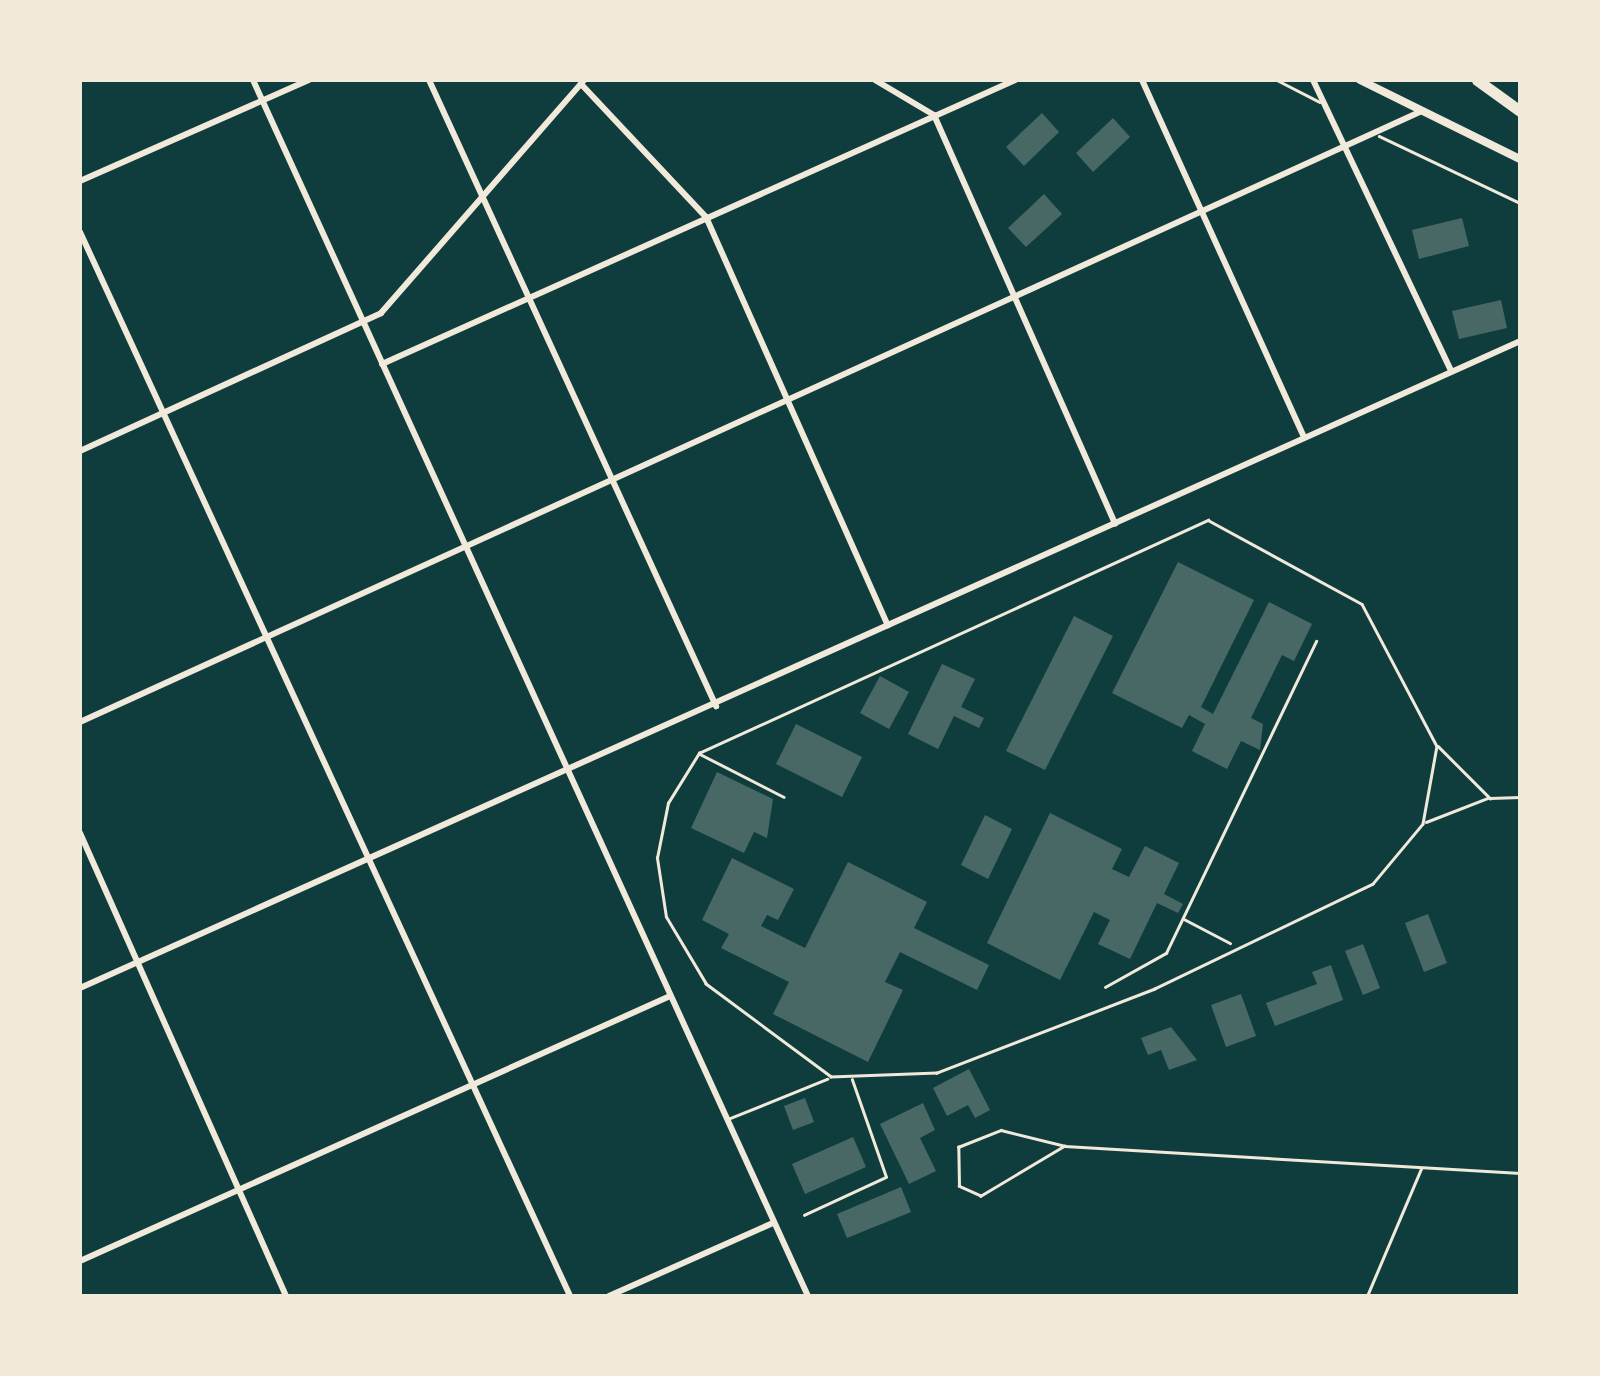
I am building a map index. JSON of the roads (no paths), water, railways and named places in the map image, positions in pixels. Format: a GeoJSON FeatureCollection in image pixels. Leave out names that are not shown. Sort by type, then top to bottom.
{"type":"FeatureCollection","features":[{"type":"Feature","properties":{"kind":"highway"},"geometry":{"type":"LineString","coordinates":[[1478,80],[1520,111]]}},
{"type":"Feature","properties":{"kind":"street"},"geometry":{"type":"LineString","coordinates":[[252,80],[808,1296]]}},
{"type":"Feature","properties":{"kind":"street"},"geometry":{"type":"LineString","coordinates":[[80,181],[309,80]]}},
{"type":"Feature","properties":{"kind":"street"},"geometry":{"type":"LineString","coordinates":[[430,80],[716,706]]}},
{"type":"Feature","properties":{"kind":"street"},"geometry":{"type":"LineString","coordinates":[[875,80],[934,115],[1115,524]]}},
{"type":"Feature","properties":{"kind":"street"},"geometry":{"type":"LineString","coordinates":[[382,364],[1015,80]]}},
{"type":"Feature","properties":{"kind":"street"},"geometry":{"type":"LineString","coordinates":[[1142,80],[1304,437]]}},
{"type":"Feature","properties":{"kind":"street"},"geometry":{"type":"LineString","coordinates":[[1313,80],[1451,371]]}},
{"type":"Feature","properties":{"kind":"street"},"geometry":{"type":"LineString","coordinates":[[1360,80],[1520,159]]}},
{"type":"Feature","properties":{"kind":"street"},"geometry":{"type":"LineString","coordinates":[[80,451],[364,326],[583,82],[706,217],[888,626]]}},
{"type":"Feature","properties":{"kind":"street"},"geometry":{"type":"LineString","coordinates":[[80,722],[1017,301],[1378,136],[1423,110]]}},
{"type":"Feature","properties":{"kind":"street"},"geometry":{"type":"LineString","coordinates":[[80,232],[468,1087],[570,1296]]}},
{"type":"Feature","properties":{"kind":"street"},"geometry":{"type":"LineString","coordinates":[[80,988],[568,773],[1520,340]]}},
{"type":"Feature","properties":{"kind":"street"},"geometry":{"type":"LineString","coordinates":[[80,833],[286,1296]]}},
{"type":"Feature","properties":{"kind":"street"},"geometry":{"type":"LineString","coordinates":[[80,1261],[668,997]]}},
{"type":"Feature","properties":{"kind":"street"},"geometry":{"type":"LineString","coordinates":[[609,1296],[773,1223]]}},
{"type":"Feature","properties":{"kind":"lane"},"geometry":{"type":"LineString","coordinates":[[1277,80],[1327,106]]}},
{"type":"Feature","properties":{"kind":"lane"},"geometry":{"type":"LineString","coordinates":[[1378,136],[1520,203]]}},
{"type":"Feature","properties":{"kind":"lane"},"geometry":{"type":"LineString","coordinates":[[831,1077],[706,984],[672,931],[657,858],[668,803],[699,752],[1208,520],[1362,604],[1437,746],[1490,798]]}},
{"type":"Feature","properties":{"kind":"lane"},"geometry":{"type":"LineString","coordinates":[[1423,824],[1437,746]]}},
{"type":"Feature","properties":{"kind":"lane"},"geometry":{"type":"LineString","coordinates":[[699,752],[784,797]]}},
{"type":"Feature","properties":{"kind":"lane"},"geometry":{"type":"LineString","coordinates":[[727,1120],[831,1077],[852,1079],[968,1065],[1244,950],[1356,896],[1423,824],[1490,798],[1520,796]]}},
{"type":"Feature","properties":{"kind":"lane"},"geometry":{"type":"LineString","coordinates":[[804,1215],[886,1177],[852,1079]]}},
{"type":"Feature","properties":{"kind":"lane"},"geometry":{"type":"LineString","coordinates":[[1064,1146],[980,1196],[959,1186],[956,1155],[966,1142],[1000,1130],[1064,1146],[1520,1173]]}},
{"type":"Feature","properties":{"kind":"lane"},"geometry":{"type":"LineString","coordinates":[[1367,1296],[1421,1166]]}}]}
